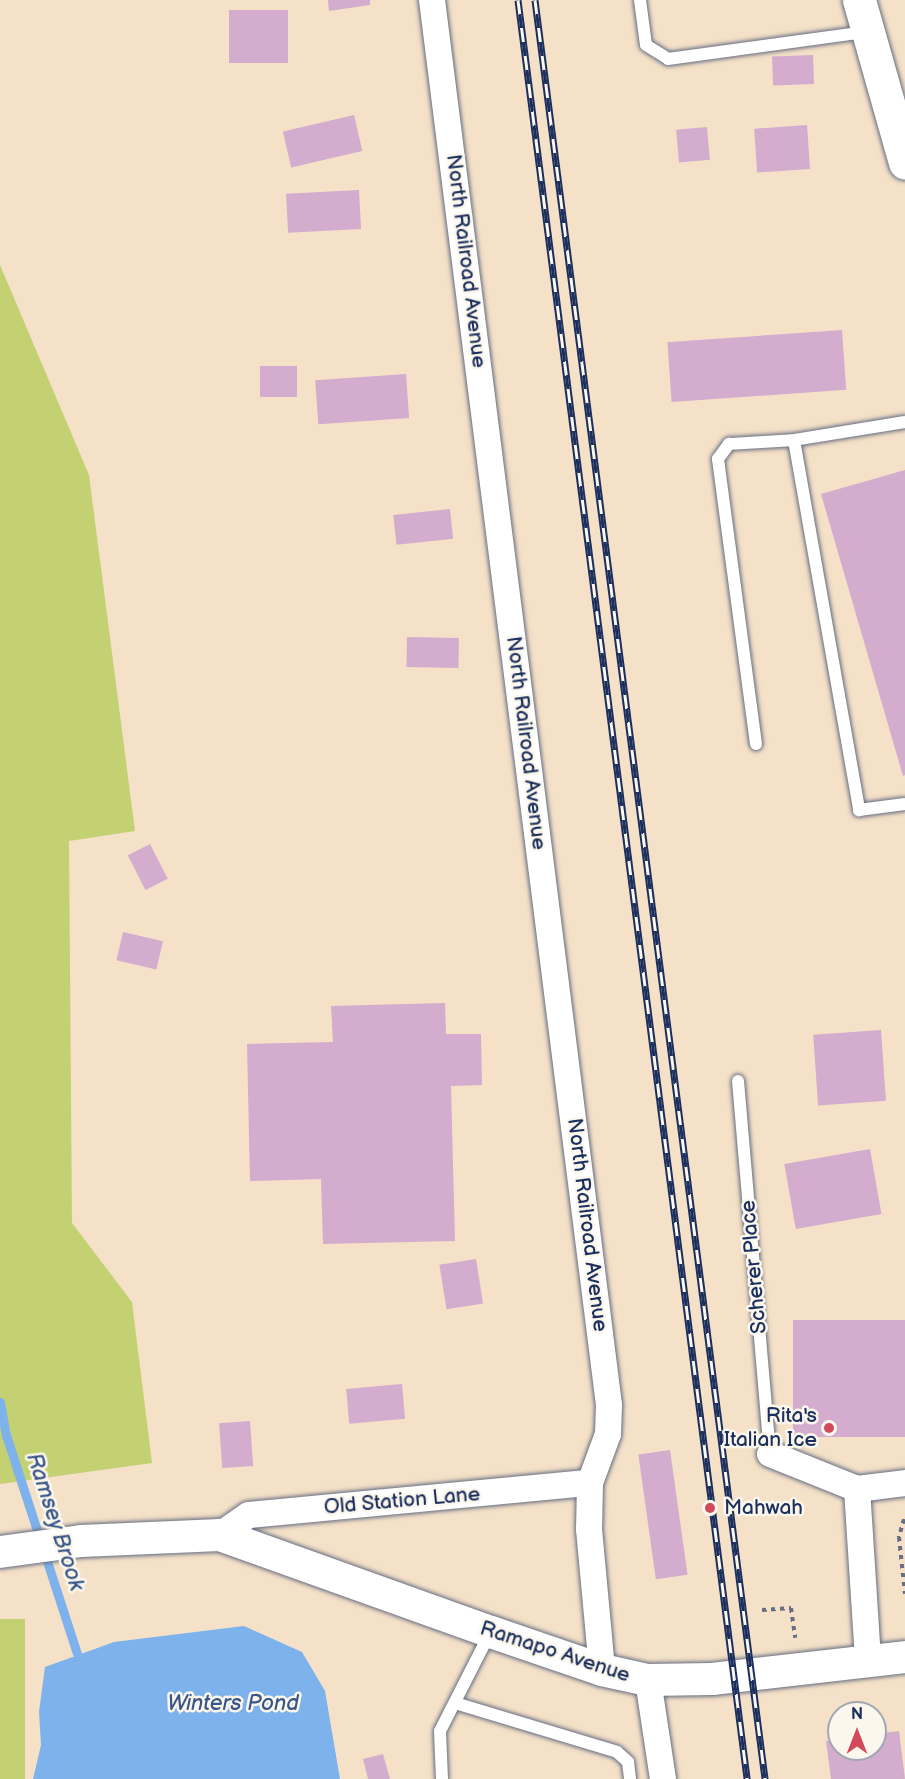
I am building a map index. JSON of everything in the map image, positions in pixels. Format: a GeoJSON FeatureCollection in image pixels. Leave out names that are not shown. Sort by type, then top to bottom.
{"type":"FeatureCollection","features":[{"type":"Feature","properties":{"kind":"main road"},"geometry":{"type":"LineString","coordinates":[[859,0],[905,163]]}},
{"type":"Feature","properties":{"kind":"street","name":"North Railroad Avenue"},"geometry":{"type":"LineString","coordinates":[[432,0],[609,1405],[608,1434],[590,1483],[588,1529],[602,1670]]}},
{"type":"Feature","properties":{"kind":"street"},"geometry":{"type":"LineString","coordinates":[[770,1454],[857,1489],[905,1484]]}},
{"type":"Feature","properties":{"kind":"street","name":"Old Station Lane"},"geometry":{"type":"LineString","coordinates":[[220,1535],[249,1515],[590,1483]]}},
{"type":"Feature","properties":{"kind":"street"},"geometry":{"type":"LineString","coordinates":[[857,1489],[868,1661]]}},
{"type":"Feature","properties":{"kind":"street"},"geometry":{"type":"LineString","coordinates":[[0,1552],[81,1541],[220,1535]]}},
{"type":"Feature","properties":{"kind":"street","name":"Ramapo Avenue"},"geometry":{"type":"LineString","coordinates":[[220,1535],[602,1670],[648,1680],[712,1679],[868,1661],[904,1663]]}},
{"type":"Feature","properties":{"kind":"street"},"geometry":{"type":"LineString","coordinates":[[648,1680],[663,1779]]}},
{"type":"Feature","properties":{"kind":"lane"},"geometry":{"type":"LineString","coordinates":[[640,0],[646,45],[668,59],[868,32]]}},
{"type":"Feature","properties":{"kind":"lane"},"geometry":{"type":"LineString","coordinates":[[756,744],[718,459],[729,444],[794,440],[905,422]]}},
{"type":"Feature","properties":{"kind":"lane"},"geometry":{"type":"LineString","coordinates":[[794,440],[858,810],[905,804]]}},
{"type":"Feature","properties":{"kind":"lane","name":"Scherer Place"},"geometry":{"type":"LineString","coordinates":[[738,1081],[770,1454]]}},
{"type":"Feature","properties":{"kind":"lane"},"geometry":{"type":"LineString","coordinates":[[442,1779],[440,1731],[491,1632]]}},
{"type":"Feature","properties":{"kind":"lane"},"geometry":{"type":"LineString","coordinates":[[455,1703],[617,1752],[628,1761],[630,1779]]}},
{"type":"Feature","properties":{"kind":"path"},"geometry":{"type":"LineString","coordinates":[[898,1518],[905,1519],[899,1537],[905,1594]]}},
{"type":"Feature","properties":{"kind":"path"},"geometry":{"type":"LineString","coordinates":[[762,1610],[791,1608],[793,1625]]}},
{"type":"Feature","properties":{"kind":"green space"},"geometry":{"type":"Polygon","coordinates":[[[0,265],[89,475],[135,831],[69,841],[72,1223],[132,1302],[152,1463],[0,1484],[0,265]]]}},
{"type":"Feature","properties":{"kind":"green space"},"geometry":{"type":"Polygon","coordinates":[[[0,1619],[25,1619],[25,1779],[0,1779],[0,1619]]]}},
{"type":"Feature","properties":{"kind":"water","name":"Winters Pond"},"geometry":{"type":"Polygon","coordinates":[[[244,1626],[302,1652],[325,1691],[340,1779],[33,1779],[41,1745],[39,1712],[45,1667],[114,1642],[244,1626]]]}},
{"type":"Feature","properties":{"kind":"building"},"geometry":{"type":"Polygon","coordinates":[[[328,0],[370,0],[370,5],[329,11],[328,0]]]}},
{"type":"Feature","properties":{"kind":"building"},"geometry":{"type":"Polygon","coordinates":[[[229,10],[288,10],[288,63],[229,63],[229,10]]]}},
{"type":"Feature","properties":{"kind":"building"},"geometry":{"type":"Polygon","coordinates":[[[813,55],[814,84],[773,85],[772,56],[813,55]]]}},
{"type":"Feature","properties":{"kind":"building"},"geometry":{"type":"Polygon","coordinates":[[[354,115],[362,151],[291,167],[283,131],[354,115]]]}},
{"type":"Feature","properties":{"kind":"building"},"geometry":{"type":"Polygon","coordinates":[[[807,125],[810,169],[757,173],[754,129],[807,125]]]}},
{"type":"Feature","properties":{"kind":"building"},"geometry":{"type":"Polygon","coordinates":[[[707,127],[710,160],[679,163],[676,130],[707,127]]]}},
{"type":"Feature","properties":{"kind":"building"},"geometry":{"type":"Polygon","coordinates":[[[359,190],[361,229],[288,233],[286,194],[359,190]]]}},
{"type":"Feature","properties":{"kind":"building"},"geometry":{"type":"Polygon","coordinates":[[[842,330],[846,390],[672,402],[667,342],[842,330]]]}},
{"type":"Feature","properties":{"kind":"building"},"geometry":{"type":"Polygon","coordinates":[[[260,366],[297,366],[297,397],[260,397],[260,366]]]}},
{"type":"Feature","properties":{"kind":"building"},"geometry":{"type":"Polygon","coordinates":[[[406,374],[409,418],[318,424],[315,380],[406,374]]]}},
{"type":"Feature","properties":{"kind":"building"},"geometry":{"type":"Polygon","coordinates":[[[905,470],[905,775],[903,776],[821,494],[905,470]]]}},
{"type":"Feature","properties":{"kind":"building"},"geometry":{"type":"Polygon","coordinates":[[[450,509],[453,539],[396,545],[393,515],[450,509]]]}},
{"type":"Feature","properties":{"kind":"building"},"geometry":{"type":"Polygon","coordinates":[[[407,637],[459,638],[458,668],[406,667],[407,637]]]}},
{"type":"Feature","properties":{"kind":"building"},"geometry":{"type":"Polygon","coordinates":[[[150,844],[168,879],[145,890],[128,855],[150,844]]]}},
{"type":"Feature","properties":{"kind":"building"},"geometry":{"type":"Polygon","coordinates":[[[123,932],[163,941],[156,969],[116,960],[123,932]]]}},
{"type":"Feature","properties":{"kind":"building"},"geometry":{"type":"Polygon","coordinates":[[[445,1003],[446,1034],[481,1034],[482,1085],[451,1086],[455,1241],[323,1244],[321,1179],[250,1181],[247,1044],[333,1042],[331,1006],[445,1003]]]}},
{"type":"Feature","properties":{"kind":"building"},"geometry":{"type":"Polygon","coordinates":[[[881,1030],[886,1101],[818,1106],[813,1035],[881,1030]]]}},
{"type":"Feature","properties":{"kind":"building"},"geometry":{"type":"Polygon","coordinates":[[[870,1149],[881,1214],[796,1229],[784,1164],[870,1149]]]}},
{"type":"Feature","properties":{"kind":"building"},"geometry":{"type":"Polygon","coordinates":[[[476,1259],[483,1303],[446,1309],[439,1265],[476,1259]]]}},
{"type":"Feature","properties":{"kind":"building"},"geometry":{"type":"Polygon","coordinates":[[[793,1320],[905,1320],[905,1437],[793,1437],[793,1320]]]}},
{"type":"Feature","properties":{"kind":"building"},"geometry":{"type":"Polygon","coordinates":[[[402,1384],[405,1419],[349,1424],[346,1389],[402,1384]]]}},
{"type":"Feature","properties":{"kind":"building"},"geometry":{"type":"Polygon","coordinates":[[[250,1421],[253,1466],[222,1468],[219,1423],[250,1421]]]}},
{"type":"Feature","properties":{"kind":"building","name":"Mahwah"},"geometry":{"type":"Polygon","coordinates":[[[670,1450],[688,1575],[656,1579],[638,1454],[670,1450]]]}},
{"type":"Feature","properties":{"kind":"building"},"geometry":{"type":"Polygon","coordinates":[[[899,1731],[905,1779],[831,1779],[829,1761],[887,1761],[887,1732],[899,1731]]]}},
{"type":"Feature","properties":{"kind":"building"},"geometry":{"type":"Polygon","coordinates":[[[383,1754],[390,1779],[368,1779],[363,1759],[383,1754]]]}},
{"type":"Feature","properties":{"kind":"waterway","name":"Ramsey Brook"},"geometry":{"type":"LineString","coordinates":[[0,1402],[6,1435],[77,1653]]}},
{"type":"Feature","properties":{"kind":"railway"},"geometry":{"type":"LineString","coordinates":[[518,0],[747,1779]]}},
{"type":"Feature","properties":{"kind":"railway"},"geometry":{"type":"LineString","coordinates":[[535,0],[765,1779]]}},
{"type":"Feature","properties":{"kind":"place","name":"Rita's Italian Ice"},"geometry":{"type":"Point","coordinates":[829,1428]}},
{"type":"Feature","properties":{"kind":"place","name":"Mahwah"},"geometry":{"type":"Point","coordinates":[710,1508]}}]}
